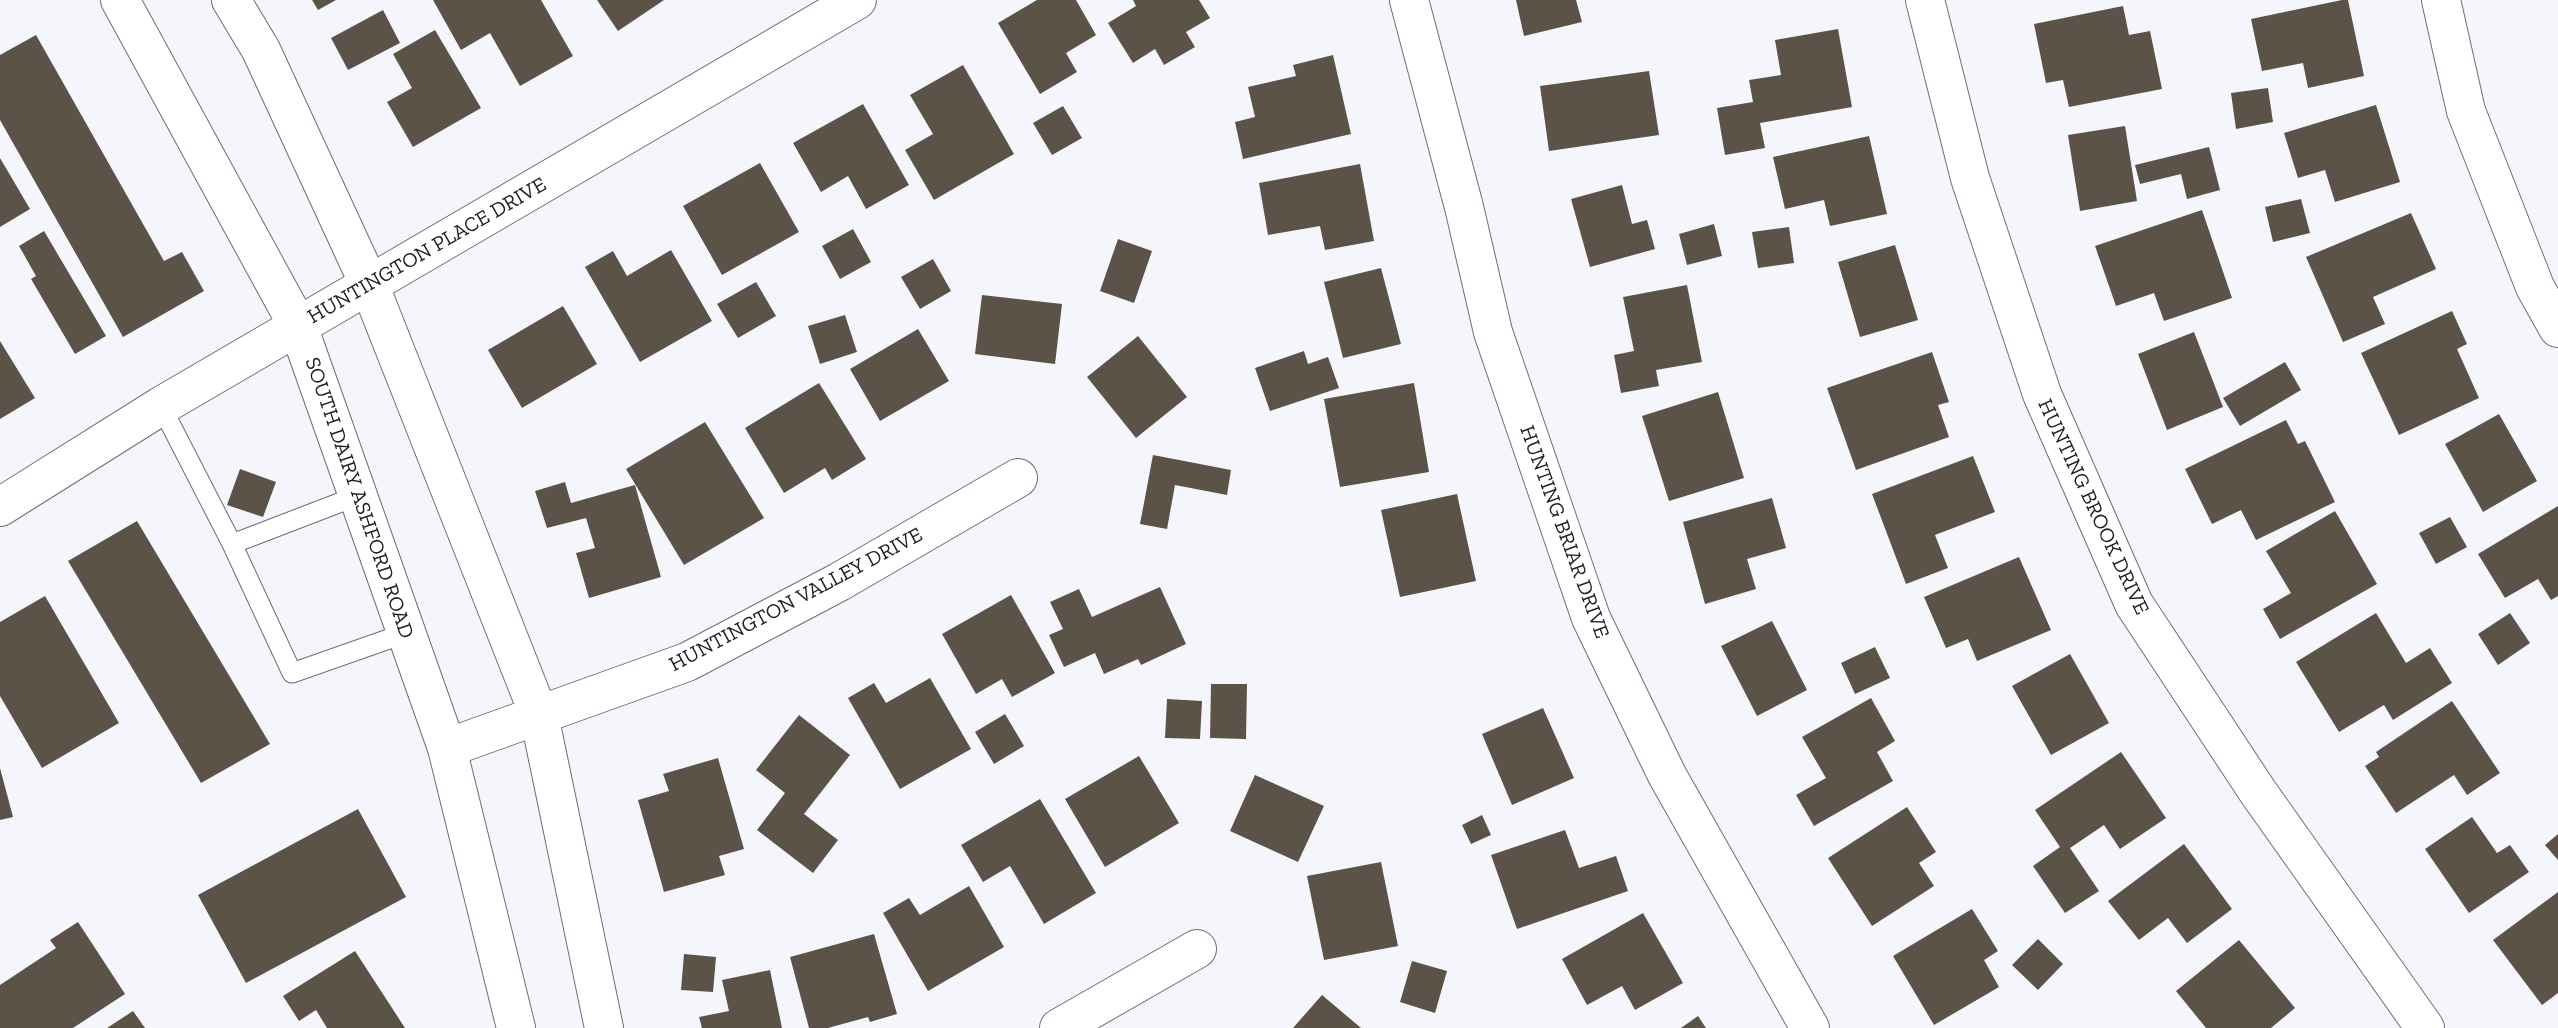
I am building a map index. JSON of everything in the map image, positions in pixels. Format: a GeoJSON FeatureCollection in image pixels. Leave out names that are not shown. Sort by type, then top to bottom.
{"type":"FeatureCollection","features":[{"type":"Feature","properties":{"kind":"street","name":"SOUTH DAIRY ASHFORD ROAD"},"geometry":{"type":"LineString","coordinates":[[120,0],[298,326],[447,748],[516,1028]]}},
{"type":"Feature","properties":{"kind":"street"},"geometry":{"type":"LineString","coordinates":[[231,0],[261,50],[369,284],[539,716],[604,1028]]}},
{"type":"Feature","properties":{"kind":"street","name":"HUNTINGTON PLACE DRIVE"},"geometry":{"type":"LineString","coordinates":[[0,507],[161,405],[856,0]]}},
{"type":"Feature","properties":{"kind":"street","name":"HUNTING BRIAR DRIVE"},"geometry":{"type":"LineString","coordinates":[[1409,0],[1464,207],[1493,332],[1591,618],[1667,775],[1810,1028]]}},
{"type":"Feature","properties":{"kind":"street","name":"HUNTING BROOK DRIVE"},"geometry":{"type":"LineString","coordinates":[[1925,0],[1970,178],[2042,394],[2134,604],[2258,792],[2425,1028]]}},
{"type":"Feature","properties":{"kind":"street"},"geometry":{"type":"LineString","coordinates":[[2441,0],[2466,111],[2535,286],[2558,328]]}},
{"type":"Feature","properties":{"kind":"street","name":"HUNTINGTON VALLEY DRIVE"},"geometry":{"type":"LineString","coordinates":[[447,748],[687,662],[839,582],[1018,478]]}},
{"type":"Feature","properties":{"kind":"street"},"geometry":{"type":"LineString","coordinates":[[1059,1028],[1197,949]]}},
{"type":"Feature","properties":{"kind":"lane"},"geometry":{"type":"LineString","coordinates":[[161,405],[232,544],[292,673],[406,633]]}},
{"type":"Feature","properties":{"kind":"lane"},"geometry":{"type":"LineString","coordinates":[[232,544],[357,496]]}},
{"type":"Feature","properties":{"kind":"building"},"geometry":{"type":"Polygon","coordinates":[[[312,0],[336,0],[318,10],[312,0]]]}},
{"type":"Feature","properties":{"kind":"building"},"geometry":{"type":"Polygon","coordinates":[[[433,0],[541,0],[573,56],[520,86],[490,33],[461,50],[433,0]]]}},
{"type":"Feature","properties":{"kind":"building"},"geometry":{"type":"Polygon","coordinates":[[[597,0],[664,0],[618,31],[597,0]]]}},
{"type":"Feature","properties":{"kind":"building"},"geometry":{"type":"Polygon","coordinates":[[[1037,0],[1076,0],[1096,35],[1066,53],[1077,72],[1040,94],[998,23],[1037,0]]]}},
{"type":"Feature","properties":{"kind":"building"},"geometry":{"type":"Polygon","coordinates":[[[1133,0],[1199,0],[1210,18],[1186,32],[1195,47],[1164,65],[1155,49],[1133,63],[1108,23],[1136,6],[1133,0]]]}},
{"type":"Feature","properties":{"kind":"building"},"geometry":{"type":"Polygon","coordinates":[[[1516,0],[1576,0],[1582,22],[1524,36],[1516,0]]]}},
{"type":"Feature","properties":{"kind":"building"},"geometry":{"type":"Polygon","coordinates":[[[2348,0],[2364,76],[2308,88],[2303,63],[2262,71],[2251,19],[2348,0]]]}},
{"type":"Feature","properties":{"kind":"building"},"geometry":{"type":"Polygon","coordinates":[[[2123,6],[2129,35],[2150,31],[2162,89],[2069,107],[2063,80],[2046,83],[2034,24],[2123,6]]]}},
{"type":"Feature","properties":{"kind":"building"},"geometry":{"type":"Polygon","coordinates":[[[383,10],[400,43],[348,70],[331,38],[383,10]]]}},
{"type":"Feature","properties":{"kind":"building"},"geometry":{"type":"Polygon","coordinates":[[[1838,29],[1852,107],[1760,123],[1765,148],[1725,155],[1717,108],[1753,102],[1749,80],[1781,75],[1775,40],[1838,29]]]}},
{"type":"Feature","properties":{"kind":"building"},"geometry":{"type":"Polygon","coordinates":[[[435,30],[481,108],[413,147],[387,102],[412,88],[393,54],[435,30]]]}},
{"type":"Feature","properties":{"kind":"building"},"geometry":{"type":"Polygon","coordinates":[[[36,35],[164,261],[182,252],[204,291],[123,337],[0,120],[0,55],[36,35]]]}},
{"type":"Feature","properties":{"kind":"building"},"geometry":{"type":"Polygon","coordinates":[[[1333,55],[1351,134],[1243,159],[1235,122],[1255,117],[1248,87],[1296,76],[1293,65],[1333,55]]]}},
{"type":"Feature","properties":{"kind":"building"},"geometry":{"type":"Polygon","coordinates":[[[963,65],[1014,154],[934,200],[905,150],[933,134],[910,95],[963,65]]]}},
{"type":"Feature","properties":{"kind":"building"},"geometry":{"type":"Polygon","coordinates":[[[1649,71],[1659,135],[1549,151],[1540,86],[1649,71]]]}},
{"type":"Feature","properties":{"kind":"building"},"geometry":{"type":"Polygon","coordinates":[[[2268,88],[2273,122],[2236,129],[2231,93],[2268,88]]]}},
{"type":"Feature","properties":{"kind":"building"},"geometry":{"type":"Polygon","coordinates":[[[863,104],[909,185],[866,209],[848,176],[821,192],[793,143],[863,104]]]}},
{"type":"Feature","properties":{"kind":"building"},"geometry":{"type":"Polygon","coordinates":[[[2376,105],[2400,182],[2335,202],[2325,170],[2298,178],[2284,133],[2376,105]]]}},
{"type":"Feature","properties":{"kind":"building"},"geometry":{"type":"Polygon","coordinates":[[[1063,106],[1082,138],[1052,155],[1033,123],[1063,106]]]}},
{"type":"Feature","properties":{"kind":"building"},"geometry":{"type":"Polygon","coordinates":[[[2125,126],[2137,201],[2080,211],[2068,135],[2125,126]]]}},
{"type":"Feature","properties":{"kind":"building"},"geometry":{"type":"Polygon","coordinates":[[[1869,136],[1887,214],[1830,226],[1824,200],[1785,209],[1773,157],[1869,136]]]}},
{"type":"Feature","properties":{"kind":"building"},"geometry":{"type":"Polygon","coordinates":[[[2209,147],[2220,190],[2187,199],[2181,174],[2140,184],[2135,165],[2209,147]]]}},
{"type":"Feature","properties":{"kind":"building"},"geometry":{"type":"Polygon","coordinates":[[[0,158],[30,209],[0,227],[0,158]]]}},
{"type":"Feature","properties":{"kind":"building"},"geometry":{"type":"Polygon","coordinates":[[[760,163],[799,232],[722,275],[683,206],[760,163]]]}},
{"type":"Feature","properties":{"kind":"building"},"geometry":{"type":"Polygon","coordinates":[[[1360,164],[1374,241],[1325,250],[1320,226],[1268,235],[1259,183],[1360,164]]]}},
{"type":"Feature","properties":{"kind":"building"},"geometry":{"type":"Polygon","coordinates":[[[1622,185],[1632,224],[1647,220],[1655,249],[1590,267],[1571,199],[1622,185]]]}},
{"type":"Feature","properties":{"kind":"building"},"geometry":{"type":"Polygon","coordinates":[[[2301,199],[2310,233],[2273,242],[2265,207],[2301,199]]]}},
{"type":"Feature","properties":{"kind":"building"},"geometry":{"type":"Polygon","coordinates":[[[2202,210],[2232,298],[2164,321],[2154,293],[2116,306],[2095,246],[2202,210]]]}},
{"type":"Feature","properties":{"kind":"building"},"geometry":{"type":"Polygon","coordinates":[[[2411,213],[2436,269],[2373,297],[2385,324],[2343,342],[2306,257],[2411,213]]]}},
{"type":"Feature","properties":{"kind":"building"},"geometry":{"type":"Polygon","coordinates":[[[1714,224],[1722,256],[1687,265],[1679,234],[1714,224]]]}},
{"type":"Feature","properties":{"kind":"building"},"geometry":{"type":"Polygon","coordinates":[[[1789,227],[1794,263],[1758,268],[1752,232],[1789,227]]]}},
{"type":"Feature","properties":{"kind":"building"},"geometry":{"type":"Polygon","coordinates":[[[853,229],[871,262],[840,279],[822,246],[853,229]]]}},
{"type":"Feature","properties":{"kind":"building"},"geometry":{"type":"Polygon","coordinates":[[[44,231],[106,336],[75,354],[31,279],[36,276],[19,246],[44,231]]]}},
{"type":"Feature","properties":{"kind":"building"},"geometry":{"type":"Polygon","coordinates":[[[1118,239],[1152,251],[1134,303],[1100,291],[1118,239]]]}},
{"type":"Feature","properties":{"kind":"building"},"geometry":{"type":"Polygon","coordinates":[[[1895,245],[1918,320],[1860,337],[1838,262],[1895,245]]]}},
{"type":"Feature","properties":{"kind":"building"},"geometry":{"type":"Polygon","coordinates":[[[671,250],[712,321],[640,362],[585,267],[613,251],[627,276],[671,250]]]}},
{"type":"Feature","properties":{"kind":"building"},"geometry":{"type":"Polygon","coordinates":[[[933,259],[951,291],[920,309],[901,277],[933,259]]]}},
{"type":"Feature","properties":{"kind":"building"},"geometry":{"type":"Polygon","coordinates":[[[1381,268],[1401,344],[1343,358],[1324,282],[1381,268]]]}},
{"type":"Feature","properties":{"kind":"building"},"geometry":{"type":"Polygon","coordinates":[[[756,282],[776,316],[738,338],[717,304],[756,282]]]}},
{"type":"Feature","properties":{"kind":"building"},"geometry":{"type":"Polygon","coordinates":[[[1687,285],[1702,362],[1656,370],[1659,386],[1621,393],[1614,355],[1634,351],[1623,297],[1687,285]]]}},
{"type":"Feature","properties":{"kind":"building"},"geometry":{"type":"Polygon","coordinates":[[[982,295],[1062,304],[1055,364],[975,354],[982,295]]]}},
{"type":"Feature","properties":{"kind":"building"},"geometry":{"type":"Polygon","coordinates":[[[563,306],[597,364],[522,408],[488,350],[563,306]]]}},
{"type":"Feature","properties":{"kind":"building"},"geometry":{"type":"Polygon","coordinates":[[[2452,311],[2467,344],[2457,349],[2479,398],[2399,435],[2361,353],[2452,311]]]}},
{"type":"Feature","properties":{"kind":"building"},"geometry":{"type":"Polygon","coordinates":[[[845,315],[857,352],[820,364],[808,326],[845,315]]]}},
{"type":"Feature","properties":{"kind":"building"},"geometry":{"type":"Polygon","coordinates":[[[918,329],[949,381],[880,421],[850,369],[918,329]]]}},
{"type":"Feature","properties":{"kind":"building"},"geometry":{"type":"Polygon","coordinates":[[[2194,332],[2223,407],[2167,430],[2138,354],[2194,332]]]}},
{"type":"Feature","properties":{"kind":"building"},"geometry":{"type":"Polygon","coordinates":[[[1138,336],[1187,397],[1136,438],[1087,377],[1138,336]]]}},
{"type":"Feature","properties":{"kind":"building"},"geometry":{"type":"Polygon","coordinates":[[[0,341],[35,398],[0,419],[0,341]]]}},
{"type":"Feature","properties":{"kind":"building"},"geometry":{"type":"Polygon","coordinates":[[[1304,351],[1308,364],[1328,357],[1339,388],[1270,411],[1255,368],[1304,351]]]}},
{"type":"Feature","properties":{"kind":"building"},"geometry":{"type":"Polygon","coordinates":[[[1932,352],[1949,402],[1938,405],[1949,437],[1856,470],[1827,388],[1932,352]]]}},
{"type":"Feature","properties":{"kind":"building"},"geometry":{"type":"Polygon","coordinates":[[[2285,362],[2301,390],[2240,426],[2223,398],[2285,362]]]}},
{"type":"Feature","properties":{"kind":"building"},"geometry":{"type":"Polygon","coordinates":[[[819,383],[866,459],[832,480],[825,468],[784,493],[745,428],[819,383]]]}},
{"type":"Feature","properties":{"kind":"building"},"geometry":{"type":"Polygon","coordinates":[[[1414,383],[1429,472],[1340,487],[1324,399],[1414,383]]]}},
{"type":"Feature","properties":{"kind":"building"},"geometry":{"type":"Polygon","coordinates":[[[1718,392],[1744,478],[1669,501],[1642,416],[1718,392]]]}},
{"type":"Feature","properties":{"kind":"building"},"geometry":{"type":"Polygon","coordinates":[[[2499,414],[2537,481],[2483,512],[2445,444],[2499,414]]]}},
{"type":"Feature","properties":{"kind":"building"},"geometry":{"type":"Polygon","coordinates":[[[2286,420],[2298,444],[2305,441],[2335,502],[2256,540],[2241,510],[2212,524],[2185,469],[2286,420]]]}},
{"type":"Feature","properties":{"kind":"building"},"geometry":{"type":"Polygon","coordinates":[[[705,422],[764,518],[684,565],[626,469],[705,422]]]}},
{"type":"Feature","properties":{"kind":"building"},"geometry":{"type":"Polygon","coordinates":[[[1153,455],[1231,470],[1227,495],[1175,485],[1167,529],[1140,524],[1153,455]]]}},
{"type":"Feature","properties":{"kind":"building"},"geometry":{"type":"Polygon","coordinates":[[[1973,456],[1995,512],[1935,535],[1948,568],[1906,584],[1872,494],[1973,456]]]}},
{"type":"Feature","properties":{"kind":"building"},"geometry":{"type":"Polygon","coordinates":[[[240,469],[276,482],[263,517],[227,505],[240,469]]]}},
{"type":"Feature","properties":{"kind":"building"},"geometry":{"type":"Polygon","coordinates":[[[565,482],[571,503],[635,485],[661,577],[589,598],[576,553],[595,548],[586,518],[547,528],[535,491],[565,482]]]}},
{"type":"Feature","properties":{"kind":"building"},"geometry":{"type":"Polygon","coordinates":[[[1457,494],[1476,581],[1400,597],[1381,510],[1457,494]]]}},
{"type":"Feature","properties":{"kind":"building"},"geometry":{"type":"Polygon","coordinates":[[[1772,498],[1786,548],[1747,559],[1756,589],[1705,604],[1683,522],[1772,498]]]}},
{"type":"Feature","properties":{"kind":"building"},"geometry":{"type":"Polygon","coordinates":[[[2558,506],[2558,596],[2551,600],[2538,579],[2505,598],[2478,554],[2558,506]]]}},
{"type":"Feature","properties":{"kind":"building"},"geometry":{"type":"Polygon","coordinates":[[[2335,511],[2377,584],[2280,639],[2263,609],[2291,593],[2266,551],[2335,511]]]}},
{"type":"Feature","properties":{"kind":"building"},"geometry":{"type":"Polygon","coordinates":[[[2450,517],[2467,547],[2436,564],[2419,533],[2450,517]]]}},
{"type":"Feature","properties":{"kind":"building"},"geometry":{"type":"Polygon","coordinates":[[[137,521],[270,744],[201,783],[68,561],[137,521]]]}},
{"type":"Feature","properties":{"kind":"building"},"geometry":{"type":"Polygon","coordinates":[[[2019,557],[2051,630],[1977,661],[1968,639],[1946,648],[1924,597],[2019,557]]]}},
{"type":"Feature","properties":{"kind":"building"},"geometry":{"type":"Polygon","coordinates":[[[1160,587],[1186,644],[1141,665],[1138,659],[1104,674],[1095,653],[1064,667],[1049,635],[1063,629],[1050,602],[1079,589],[1092,617],[1160,587]]]}},
{"type":"Feature","properties":{"kind":"building"},"geometry":{"type":"Polygon","coordinates":[[[1011,595],[1055,673],[1012,697],[1002,679],[976,694],[942,634],[1011,595]]]}},
{"type":"Feature","properties":{"kind":"building"},"geometry":{"type":"Polygon","coordinates":[[[45,596],[119,723],[42,768],[0,696],[0,622],[45,596]]]}},
{"type":"Feature","properties":{"kind":"building"},"geometry":{"type":"Polygon","coordinates":[[[2376,613],[2406,663],[2430,648],[2452,683],[2393,720],[2384,705],[2339,732],[2296,662],[2376,613]]]}},
{"type":"Feature","properties":{"kind":"building"},"geometry":{"type":"Polygon","coordinates":[[[2510,613],[2530,643],[2498,665],[2478,634],[2510,613]]]}},
{"type":"Feature","properties":{"kind":"building"},"geometry":{"type":"Polygon","coordinates":[[[1772,621],[1807,690],[1757,716],[1721,646],[1772,621]]]}},
{"type":"Feature","properties":{"kind":"building"},"geometry":{"type":"Polygon","coordinates":[[[1875,647],[1890,678],[1855,694],[1841,663],[1875,647]]]}},
{"type":"Feature","properties":{"kind":"building"},"geometry":{"type":"Polygon","coordinates":[[[2070,654],[2109,723],[2051,755],[2012,686],[2070,654]]]}},
{"type":"Feature","properties":{"kind":"building"},"geometry":{"type":"Polygon","coordinates":[[[930,678],[971,749],[900,789],[848,698],[874,683],[886,703],[930,678]]]}},
{"type":"Feature","properties":{"kind":"building"},"geometry":{"type":"Polygon","coordinates":[[[1211,684],[1247,684],[1246,739],[1210,738],[1211,684]]]}},
{"type":"Feature","properties":{"kind":"building"},"geometry":{"type":"Polygon","coordinates":[[[1871,698],[1895,741],[1877,752],[1893,781],[1814,826],[1796,795],[1826,778],[1802,737],[1871,698]]]}},
{"type":"Feature","properties":{"kind":"building"},"geometry":{"type":"Polygon","coordinates":[[[1167,699],[1202,701],[1200,739],[1165,738],[1167,699]]]}},
{"type":"Feature","properties":{"kind":"building"},"geometry":{"type":"Polygon","coordinates":[[[2452,701],[2500,773],[2467,795],[2454,775],[2396,813],[2365,766],[2379,757],[2376,752],[2452,701]]]}},
{"type":"Feature","properties":{"kind":"building"},"geometry":{"type":"Polygon","coordinates":[[[1543,708],[1574,778],[1512,805],[1482,734],[1543,708]]]}},
{"type":"Feature","properties":{"kind":"building"},"geometry":{"type":"Polygon","coordinates":[[[1005,714],[1024,746],[994,764],[975,732],[1005,714]]]}},
{"type":"Feature","properties":{"kind":"building"},"geometry":{"type":"Polygon","coordinates":[[[799,715],[850,755],[804,814],[838,840],[813,873],[757,830],[785,793],[756,770],[799,715]]]}},
{"type":"Feature","properties":{"kind":"building"},"geometry":{"type":"Polygon","coordinates":[[[2121,752],[2166,818],[2120,849],[2104,825],[2070,848],[2099,891],[2065,913],[2033,866],[2060,847],[2035,810],[2121,752]]]}},
{"type":"Feature","properties":{"kind":"building"},"geometry":{"type":"Polygon","coordinates":[[[1139,756],[1179,823],[1105,867],[1065,799],[1139,756]]]}},
{"type":"Feature","properties":{"kind":"building"},"geometry":{"type":"Polygon","coordinates":[[[718,758],[744,849],[719,856],[725,875],[664,892],[638,800],[669,791],[663,774],[718,758]]]}},
{"type":"Feature","properties":{"kind":"building"},"geometry":{"type":"Polygon","coordinates":[[[0,768],[13,817],[0,820],[0,768]]]}},
{"type":"Feature","properties":{"kind":"building"},"geometry":{"type":"Polygon","coordinates":[[[1255,775],[1324,806],[1298,862],[1230,831],[1255,775]]]}},
{"type":"Feature","properties":{"kind":"building"},"geometry":{"type":"Polygon","coordinates":[[[1040,799],[1096,893],[1044,924],[1010,866],[983,882],[961,845],[1040,799]]]}},
{"type":"Feature","properties":{"kind":"building"},"geometry":{"type":"Polygon","coordinates":[[[1907,807],[1936,852],[1919,863],[1934,886],[1872,926],[1828,858],[1907,807]]]}},
{"type":"Feature","properties":{"kind":"building"},"geometry":{"type":"Polygon","coordinates":[[[358,809],[406,897],[246,983],[198,895],[358,809]]]}},
{"type":"Feature","properties":{"kind":"building"},"geometry":{"type":"Polygon","coordinates":[[[1482,815],[1491,835],[1471,844],[1462,825],[1482,815]]]}},
{"type":"Feature","properties":{"kind":"building"},"geometry":{"type":"Polygon","coordinates":[[[2472,817],[2497,853],[2510,845],[2529,872],[2469,913],[2425,849],[2472,817]]]}},
{"type":"Feature","properties":{"kind":"building"},"geometry":{"type":"Polygon","coordinates":[[[1565,830],[1579,868],[1616,856],[1628,891],[1517,929],[1491,855],[1565,830]]]}},
{"type":"Feature","properties":{"kind":"building"},"geometry":{"type":"Polygon","coordinates":[[[2558,834],[2558,860],[2545,845],[2558,834]]]}},
{"type":"Feature","properties":{"kind":"building"},"geometry":{"type":"Polygon","coordinates":[[[2184,844],[2232,909],[2187,943],[2168,918],[2139,940],[2108,901],[2184,844]]]}},
{"type":"Feature","properties":{"kind":"building"},"geometry":{"type":"Polygon","coordinates":[[[1381,862],[1398,946],[1324,960],[1307,876],[1381,862]]]}},
{"type":"Feature","properties":{"kind":"building"},"geometry":{"type":"Polygon","coordinates":[[[969,886],[1004,947],[928,991],[883,913],[909,898],[920,915],[969,886]]]}},
{"type":"Feature","properties":{"kind":"building"},"geometry":{"type":"Polygon","coordinates":[[[2558,892],[2558,993],[2542,1005],[2493,940],[2558,892]]]}},
{"type":"Feature","properties":{"kind":"building"},"geometry":{"type":"Polygon","coordinates":[[[1972,909],[1998,951],[1984,960],[1999,987],[1934,1025],[1893,956],[1972,909]]]}},
{"type":"Feature","properties":{"kind":"building"},"geometry":{"type":"Polygon","coordinates":[[[1643,913],[1683,983],[1635,1010],[1622,986],[1587,1005],[1562,959],[1643,913]]]}},
{"type":"Feature","properties":{"kind":"building"},"geometry":{"type":"Polygon","coordinates":[[[78,922],[125,994],[73,1028],[0,1028],[0,985],[56,948],[50,940],[78,922]]]}},
{"type":"Feature","properties":{"kind":"building"},"geometry":{"type":"Polygon","coordinates":[[[874,934],[897,1014],[870,1022],[868,1017],[828,1028],[809,1028],[790,957],[874,934]]]}},
{"type":"Feature","properties":{"kind":"building"},"geometry":{"type":"Polygon","coordinates":[[[2038,939],[2063,964],[2038,990],[2012,965],[2038,939]]]}},
{"type":"Feature","properties":{"kind":"building"},"geometry":{"type":"Polygon","coordinates":[[[2239,940],[2295,1008],[2271,1028],[2206,1028],[2176,991],[2239,940]]]}},
{"type":"Feature","properties":{"kind":"building"},"geometry":{"type":"Polygon","coordinates":[[[355,951],[405,1028],[327,1028],[316,1010],[299,1021],[283,996],[355,951]]]}},
{"type":"Feature","properties":{"kind":"building"},"geometry":{"type":"Polygon","coordinates":[[[684,954],[716,957],[713,992],[681,990],[684,954]]]}},
{"type":"Feature","properties":{"kind":"building"},"geometry":{"type":"Polygon","coordinates":[[[1412,961],[1447,971],[1435,1013],[1400,1002],[1412,961]]]}},
{"type":"Feature","properties":{"kind":"building"},"geometry":{"type":"Polygon","coordinates":[[[770,970],[782,1028],[702,1028],[699,1017],[729,1011],[722,980],[770,970]]]}},
{"type":"Feature","properties":{"kind":"building"},"geometry":{"type":"Polygon","coordinates":[[[1322,995],[1361,1028],[1293,1028],[1322,995]]]}},
{"type":"Feature","properties":{"kind":"building"},"geometry":{"type":"Polygon","coordinates":[[[133,1011],[145,1028],[107,1028],[133,1011]]]}},
{"type":"Feature","properties":{"kind":"building"},"geometry":{"type":"Polygon","coordinates":[[[1698,1016],[1706,1028],[1681,1028],[1698,1016]]]}}]}
